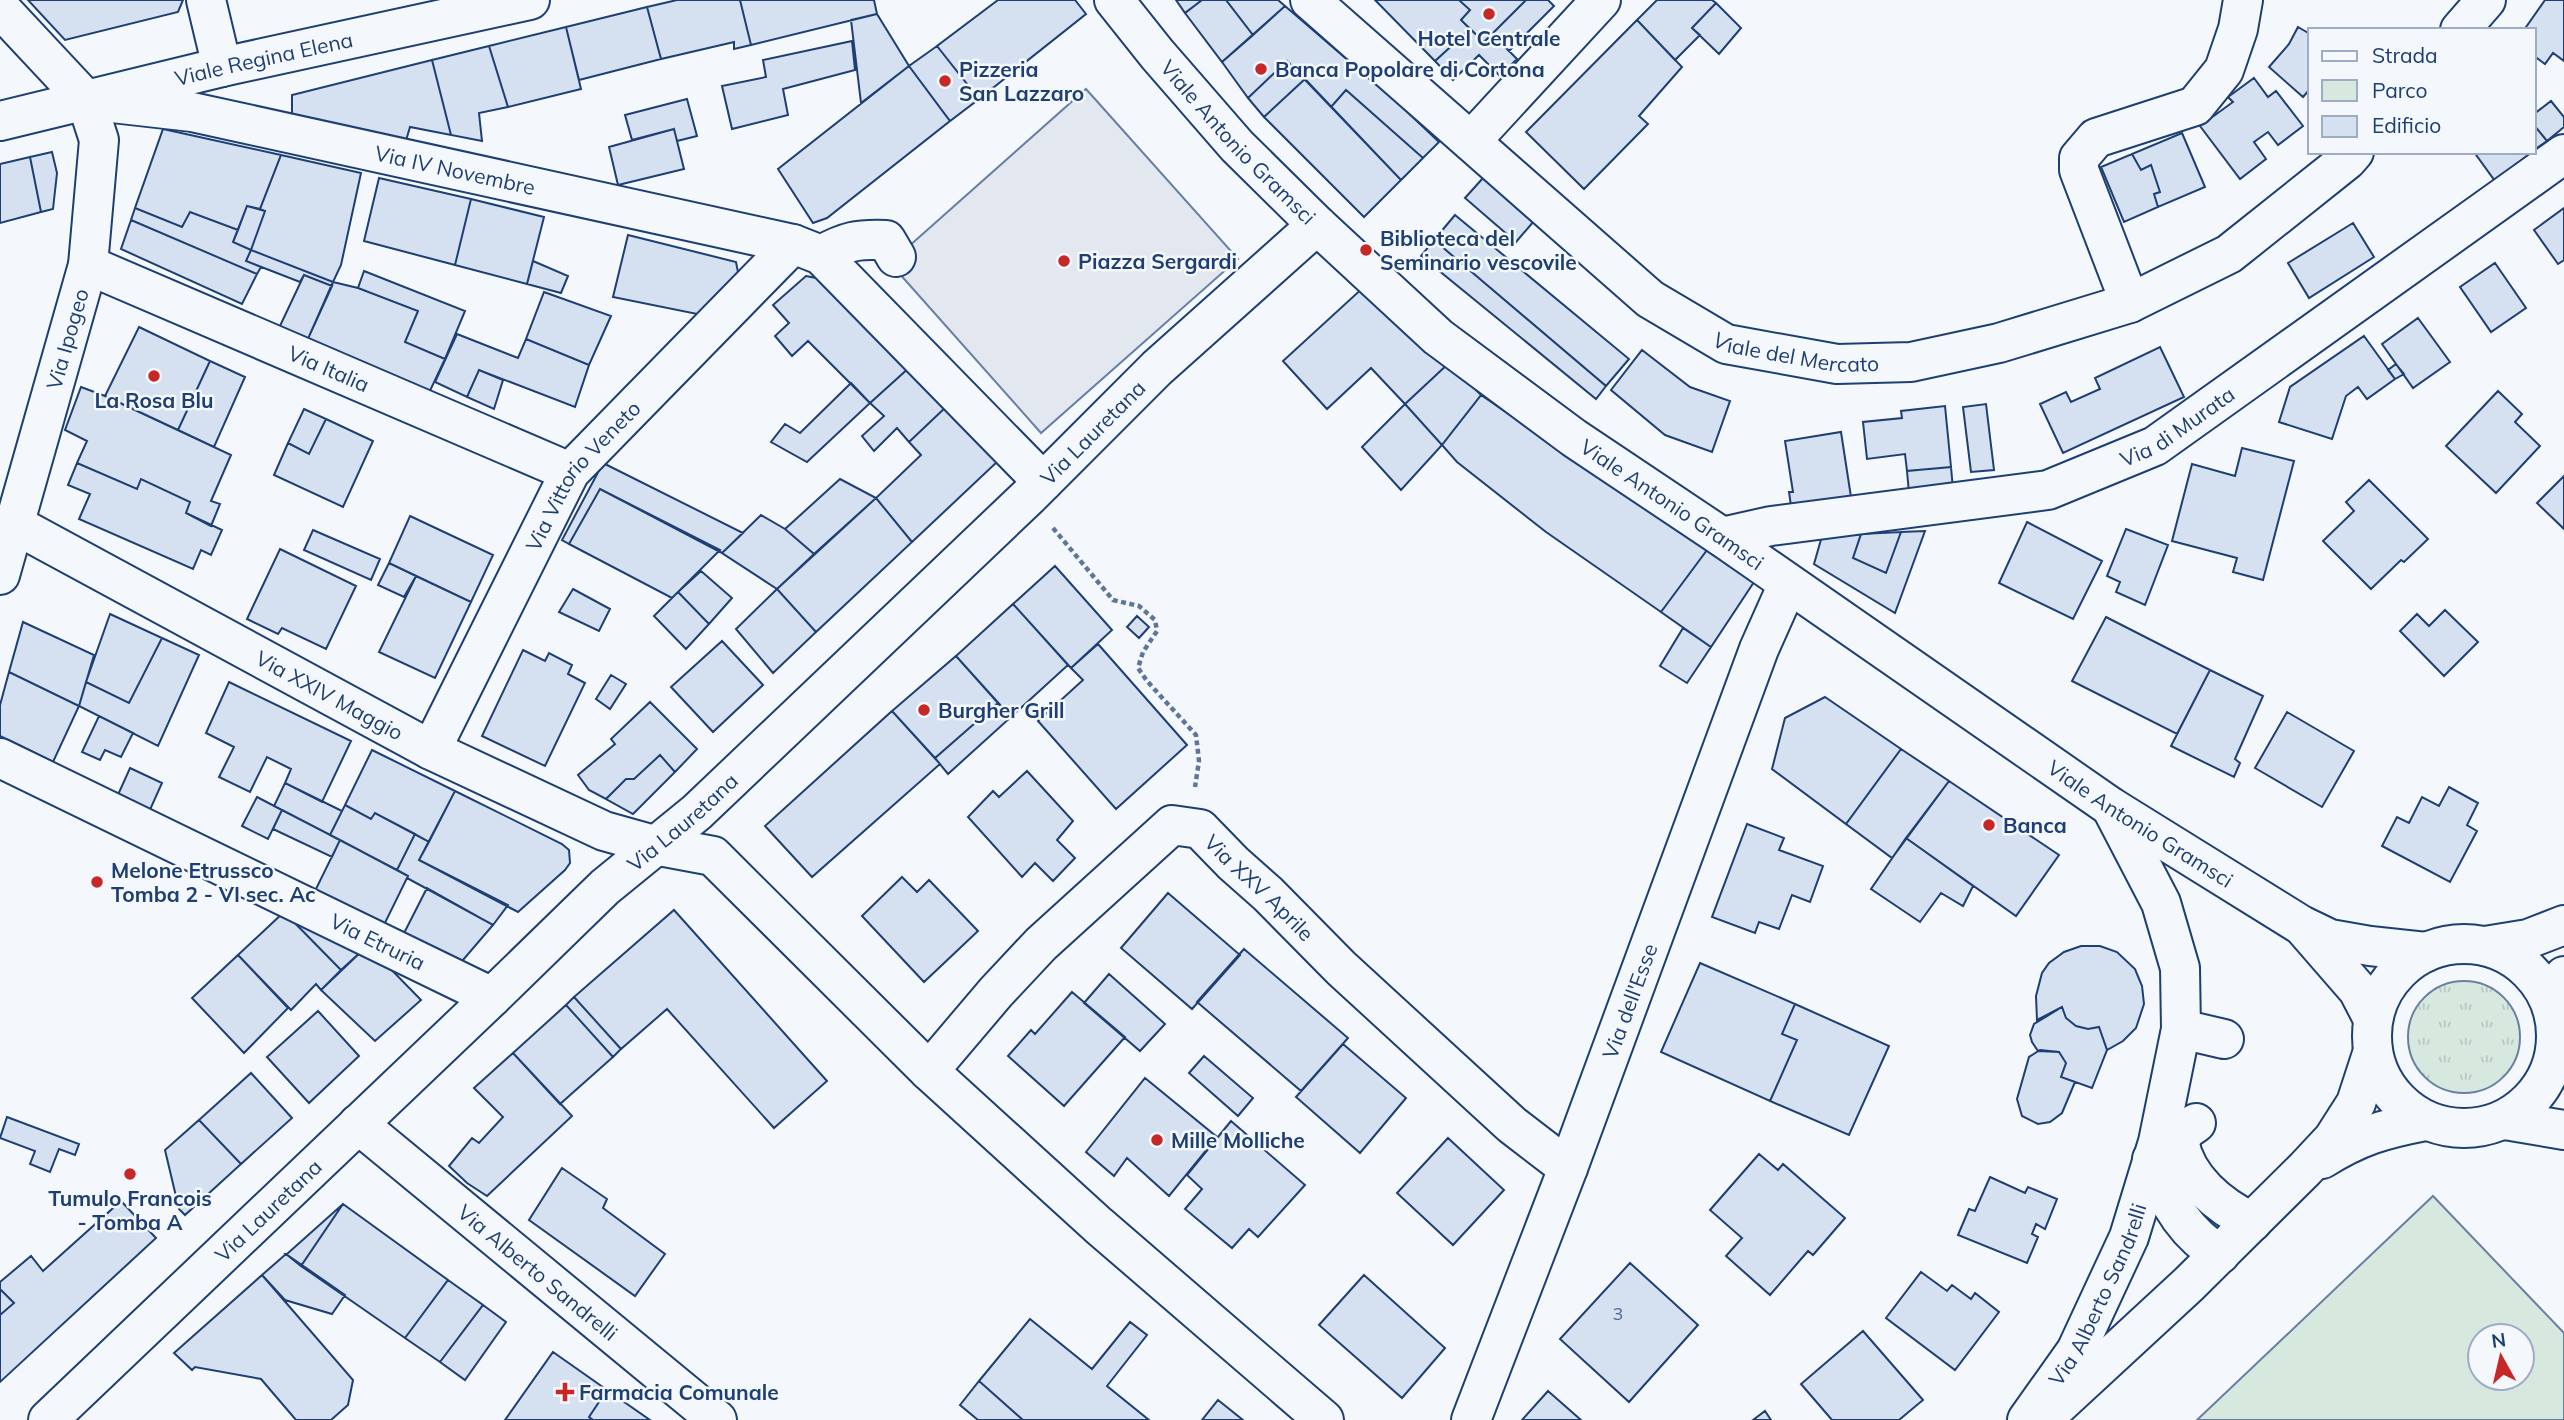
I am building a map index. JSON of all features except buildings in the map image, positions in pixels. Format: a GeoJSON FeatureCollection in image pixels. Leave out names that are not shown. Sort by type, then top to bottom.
{"type":"FeatureCollection","features":[{"type":"Feature","properties":{"kind":"street"},"geometry":{"type":"LineString","coordinates":[[206,0],[222,67]]}},
{"type":"Feature","properties":{"kind":"street","name":"Viale Regina Elena"},"geometry":{"type":"LineString","coordinates":[[0,121],[222,67],[530,0]]}},
{"type":"Feature","properties":{"kind":"street","name":"Viale Antonio Gramsci"},"geometry":{"type":"LineString","coordinates":[[1114,0],[1237,146],[1317,225],[1438,337],[1574,438],[2110,807],[2301,925],[2330,939],[2426,952]]}},
{"type":"Feature","properties":{"kind":"street","name":"Viale del Mercato"},"geometry":{"type":"LineString","coordinates":[[1310,0],[1650,299],[1726,344],[1837,364],[1912,362],[1999,343],[2130,303],[2229,254],[2352,154]]}},
{"type":"Feature","properties":{"kind":"street"},"geometry":{"type":"LineString","coordinates":[[1471,141],[1601,0]]}},
{"type":"Feature","properties":{"kind":"street"},"geometry":{"type":"LineString","coordinates":[[2130,303],[2079,170],[2079,158],[2096,138],[2194,106],[2224,70],[2238,29],[2243,0]]}},
{"type":"Feature","properties":{"kind":"street"},"geometry":{"type":"LineString","coordinates":[[2462,28],[2486,0]]}},
{"type":"Feature","properties":{"kind":"street"},"geometry":{"type":"LineString","coordinates":[[0,8],[86,100]]}},
{"type":"Feature","properties":{"kind":"street","name":"Via IV Novembre"},"geometry":{"type":"LineString","coordinates":[[86,100],[192,112],[807,250]]}},
{"type":"Feature","properties":{"kind":"street","name":"Via Ipogeo"},"geometry":{"type":"LineString","coordinates":[[0,575],[88,265],[99,141],[86,100]]}},
{"type":"Feature","properties":{"kind":"street","name":"Via di Murata"},"geometry":{"type":"LineString","coordinates":[[1721,537],[1771,526],[2048,490],[2155,446],[2564,154]]}},
{"type":"Feature","properties":{"kind":"street","name":"Via Lauretana"},"geometry":{"type":"LineString","coordinates":[[48,1420],[605,887],[696,812],[1036,489],[1157,368],[1317,225]]}},
{"type":"Feature","properties":{"kind":"street"},"geometry":{"type":"LineString","coordinates":[[807,250],[859,239],[887,240],[896,257]]}},
{"type":"Feature","properties":{"kind":"street"},"geometry":{"type":"LineString","coordinates":[[807,250],[1036,489]]}},
{"type":"Feature","properties":{"kind":"street","name":"Via Vittorio Veneto"},"geometry":{"type":"LineString","coordinates":[[431,750],[570,472],[807,250]]}},
{"type":"Feature","properties":{"kind":"street","name":"Via Italia"},"geometry":{"type":"LineString","coordinates":[[88,265],[570,472]]}},
{"type":"Feature","properties":{"kind":"street","name":"Via XXIV Maggio"},"geometry":{"type":"LineString","coordinates":[[14,524],[431,750],[604,831],[654,845]]}},
{"type":"Feature","properties":{"kind":"street","name":"Via dell'Esse"},"geometry":{"type":"LineString","coordinates":[[1471,1420],[1568,1168],[1759,649],[1788,584]]}},
{"type":"Feature","properties":{"kind":"street","name":"Via Etruria"},"geometry":{"type":"LineString","coordinates":[[0,758],[492,997]]}},
{"type":"Feature","properties":{"kind":"street","name":"Via Alberto Sandrelli"},"geometry":{"type":"LineString","coordinates":[[2026,1420],[2076,1351],[2129,1237],[2152,1159],[2181,1029],[2180,968],[2161,903],[2110,807]]}},
{"type":"Feature","properties":{"kind":"street","name":"Via XXV Aprile"},"geometry":{"type":"LineString","coordinates":[[929,1071],[1041,944],[1171,825],[1200,829],[1341,968],[1511,1125],[1568,1168]]}},
{"type":"Feature","properties":{"kind":"street"},"geometry":{"type":"LineString","coordinates":[[654,845],[713,856],[929,1071],[1098,1225],[1324,1420]]}},
{"type":"Feature","properties":{"kind":"street","name":"Viale Antonio Gramsci"},"geometry":{"type":"LineString","coordinates":[[2301,925],[2358,990],[2372,1036],[2390,1094],[2425,1121],[2465,1129],[2505,1120],[2527,1105],[2543,1085],[2553,1061],[2559,1018],[2537,979],[2514,958],[2485,946],[2454,944],[2426,952],[2401,968],[2383,990],[2372,1036]]}},
{"type":"Feature","properties":{"kind":"street"},"geometry":{"type":"LineString","coordinates":[[2485,946],[2528,939],[2564,925]]}},
{"type":"Feature","properties":{"kind":"street"},"geometry":{"type":"LineString","coordinates":[[2181,1029],[2224,1039]]}},
{"type":"Feature","properties":{"kind":"street","name":"Via Alberto Sandrelli"},"geometry":{"type":"LineString","coordinates":[[2042,1420],[2220,1254],[2333,1139],[2356,1103],[2372,1036]]}},
{"type":"Feature","properties":{"kind":"street","name":"Viale Antonio Gramsci"},"geometry":{"type":"LineString","coordinates":[[2505,1120],[2564,1130]]}},
{"type":"Feature","properties":{"kind":"street","name":"Via Alberto Sandrelli"},"geometry":{"type":"LineString","coordinates":[[2305,1169],[2350,1141],[2425,1121]]}},
{"type":"Feature","properties":{"kind":"street"},"geometry":{"type":"LineString","coordinates":[[2196,1123],[2186,1130],[2179,1141],[2182,1160],[2213,1197],[2252,1223]]}},
{"type":"Feature","properties":{"kind":"street","name":"Via Alberto Sandrelli"},"geometry":{"type":"LineString","coordinates":[[358,1124],[716,1420]]}},
{"type":"Feature","properties":{"kind":"street","name":"Via Alberto Sandrelli"},"geometry":{"type":"LineString","coordinates":[[2152,1159],[2173,1207],[2199,1239],[2220,1254]]}},
{"type":"Feature","properties":{"kind":"path"},"geometry":{"type":"LineString","coordinates":[[1036,489],[1112,600],[1139,606],[1156,620],[1157,631],[1143,652],[1138,668],[1196,735],[1199,761],[1194,789],[1184,801],[1188,816],[1200,829]]}},
{"type":"Feature","properties":{"kind":"green space"},"geometry":{"type":"Polygon","coordinates":[[[2464,981],[2486,985],[2504,997],[2516,1015],[2520,1037],[2516,1059],[2504,1077],[2486,1089],[2464,1093],[2442,1089],[2424,1077],[2412,1059],[2408,1037],[2412,1015],[2424,997],[2442,985],[2464,981]]]}},
{"type":"Feature","properties":{"kind":"green space"},"geometry":{"type":"Polygon","coordinates":[[[2433,1196],[2564,1333],[2564,1420],[2197,1420],[2433,1196]]]}},
{"type":"Feature","properties":{"kind":"shaded area","name":"Piazza Sergardi"},"geometry":{"type":"Polygon","coordinates":[[[1086,89],[1238,259],[1041,433],[890,263],[1086,89]]]}},
{"type":"Feature","properties":{"kind":"place","name":"Hotel Centrale"},"geometry":{"type":"Point","coordinates":[1489,14]}},
{"type":"Feature","properties":{"kind":"place","name":"Banca Popolare di Cortona"},"geometry":{"type":"Point","coordinates":[1261,69]}},
{"type":"Feature","properties":{"kind":"place","name":"Pizzeria San Lazzaro"},"geometry":{"type":"Point","coordinates":[945,81]}},
{"type":"Feature","properties":{"kind":"place","name":"Biblioteca del Seminario vescovile"},"geometry":{"type":"Point","coordinates":[1366,250]}},
{"type":"Feature","properties":{"kind":"place","name":"Piazza Sergardi"},"geometry":{"type":"Point","coordinates":[1064,261]}},
{"type":"Feature","properties":{"kind":"place","name":"La Rosa Blu"},"geometry":{"type":"Point","coordinates":[154,376]}},
{"type":"Feature","properties":{"kind":"place","name":"Burgher Grill"},"geometry":{"type":"Point","coordinates":[924,710]}},
{"type":"Feature","properties":{"kind":"place","name":"Banca"},"geometry":{"type":"Point","coordinates":[1989,825]}},
{"type":"Feature","properties":{"kind":"place","name":"Melone Etrussco Tomba 2 - VI sec. Ac"},"geometry":{"type":"Point","coordinates":[97,882]}},
{"type":"Feature","properties":{"kind":"place","name":"Mille Molliche"},"geometry":{"type":"Point","coordinates":[1157,1140]}},
{"type":"Feature","properties":{"kind":"place","name":"Tumulo Francois - Tomba A"},"geometry":{"type":"Point","coordinates":[130,1174]}},
{"type":"Feature","properties":{"kind":"place","name":"Farmacia Comunale"},"geometry":{"type":"Point","coordinates":[565,1392]}}]}
